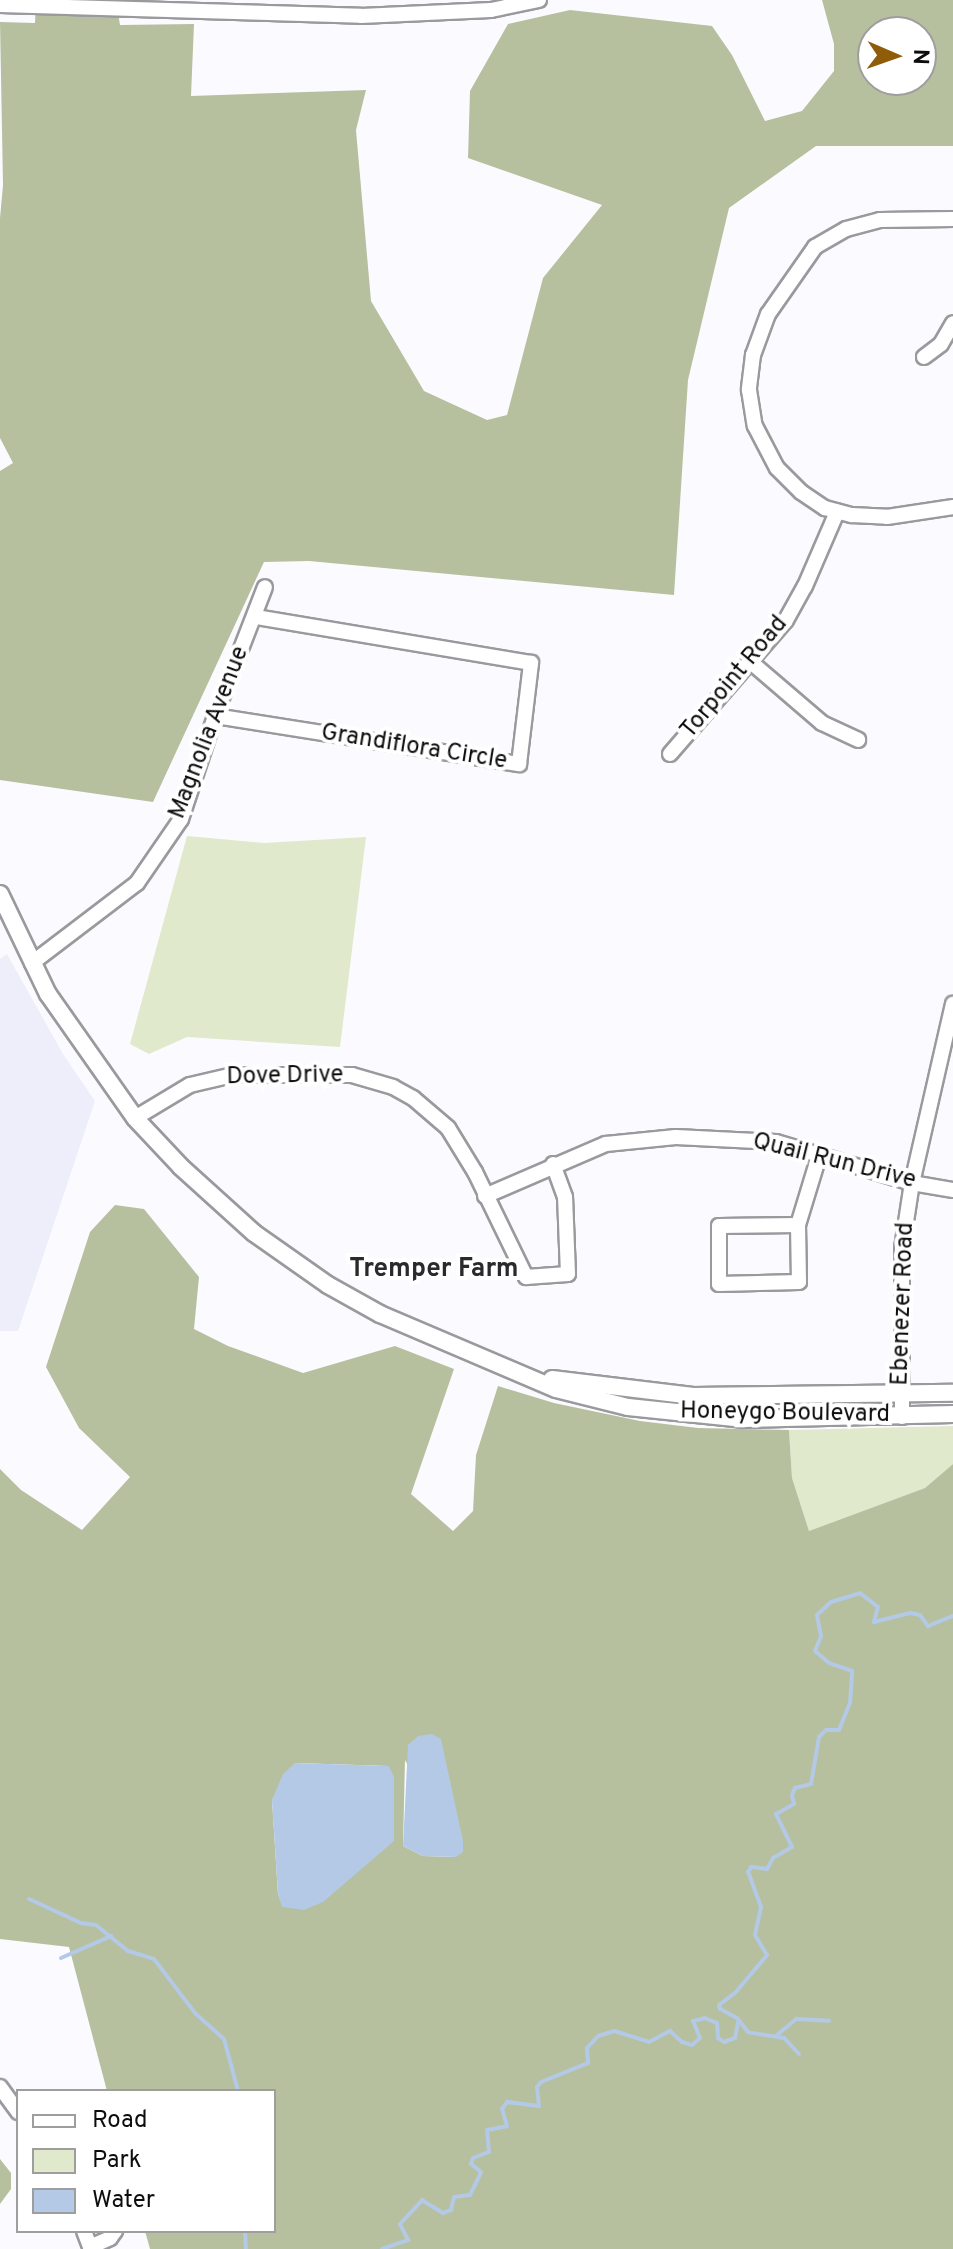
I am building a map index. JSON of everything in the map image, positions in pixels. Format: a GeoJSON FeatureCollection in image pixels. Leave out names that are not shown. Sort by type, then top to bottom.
{"type":"FeatureCollection","features":[{"type":"Feature","properties":{"kind":"main road","name":"Honeygo Boulevard"},"geometry":{"type":"LineString","coordinates":[[0,894],[32,963],[68,1027],[135,1118],[218,1202],[328,1285],[423,1335],[597,1401],[700,1416],[902,1417],[953,1414]]}},
{"type":"Feature","properties":{"kind":"main road","name":"Honeygo Boulevard"},"geometry":{"type":"LineString","coordinates":[[527,1375],[693,1396],[953,1393]]}},
{"type":"Feature","properties":{"kind":"street"},"geometry":{"type":"LineString","coordinates":[[0,5],[361,16],[491,10],[539,0]]}},
{"type":"Feature","properties":{"kind":"street"},"geometry":{"type":"LineString","coordinates":[[953,219],[880,220],[846,229],[822,242],[803,260],[776,297],[758,336],[749,390],[755,426],[765,449],[801,492],[837,512],[887,517],[953,507]]}},
{"type":"Feature","properties":{"kind":"street"},"geometry":{"type":"LineString","coordinates":[[924,357],[941,344],[953,323]]}},
{"type":"Feature","properties":{"kind":"street","name":"Torpoint Road"},"geometry":{"type":"LineString","coordinates":[[670,754],[752,663],[800,594],[837,512]]}},
{"type":"Feature","properties":{"kind":"street","name":"Magnolia Avenue"},"geometry":{"type":"LineString","coordinates":[[32,963],[137,883],[181,819],[215,716],[265,587]]}},
{"type":"Feature","properties":{"kind":"street","name":"Grandiflora Circle"},"geometry":{"type":"LineString","coordinates":[[215,716],[519,764],[531,663],[255,617]]}},
{"type":"Feature","properties":{"kind":"street"},"geometry":{"type":"LineString","coordinates":[[752,663],[822,723],[858,740]]}},
{"type":"Feature","properties":{"kind":"street","name":"Ebenezer Road"},"geometry":{"type":"LineString","coordinates":[[902,1417],[901,1259],[912,1183],[953,1004]]}},
{"type":"Feature","properties":{"kind":"street","name":"Dove Drive"},"geometry":{"type":"LineString","coordinates":[[135,1118],[177,1092],[210,1079],[233,1075],[352,1075],[393,1087],[434,1114],[460,1145],[526,1277],[568,1274],[565,1197],[553,1164]]}},
{"type":"Feature","properties":{"kind":"street","name":"Quail Run Drive"},"geometry":{"type":"LineString","coordinates":[[485,1196],[553,1164],[606,1144],[647,1138],[758,1140],[912,1183],[953,1190]]}},
{"type":"Feature","properties":{"kind":"street"},"geometry":{"type":"LineString","coordinates":[[798,1225],[719,1226],[719,1284],[799,1282],[798,1225],[819,1156]]}},
{"type":"Feature","properties":{"kind":"street"},"geometry":{"type":"LineString","coordinates":[[0,2087],[16,2109]]}},
{"type":"Feature","properties":{"kind":"street"},"geometry":{"type":"LineString","coordinates":[[85,2233],[90,2247],[110,2238],[114,2233]]}},
{"type":"Feature","properties":{"kind":"shaded area"},"geometry":{"type":"Polygon","coordinates":[[[7,954],[63,1054],[95,1101],[18,1331],[0,1331],[0,959],[7,954]]]}},
{"type":"Feature","properties":{"kind":"green space"},"geometry":{"type":"Polygon","coordinates":[[[36,0],[116,0],[120,25],[194,24],[191,96],[366,90],[356,130],[371,301],[424,391],[487,420],[507,415],[543,278],[602,205],[468,158],[470,91],[508,24],[570,10],[712,26],[732,55],[765,121],[802,111],[834,71],[834,44],[822,0],[953,0],[953,146],[816,146],[729,208],[688,380],[674,595],[309,561],[264,562],[153,802],[0,780],[0,471],[13,463],[0,438],[0,218],[3,185],[0,22],[35,23],[36,0]]]}},
{"type":"Feature","properties":{"kind":"green space"},"geometry":{"type":"Polygon","coordinates":[[[187,836],[264,843],[366,837],[340,1047],[187,1037],[149,1054],[130,1044],[187,836]]]}},
{"type":"Feature","properties":{"kind":"green space"},"geometry":{"type":"Polygon","coordinates":[[[115,1205],[144,1209],[199,1277],[194,1329],[228,1346],[303,1373],[395,1346],[454,1369],[411,1494],[453,1531],[473,1511],[476,1455],[498,1386],[554,1403],[640,1421],[698,1428],[789,1430],[792,1478],[809,1531],[925,1488],[953,1464],[953,2249],[150,2249],[146,2233],[276,2233],[276,2089],[106,2089],[69,1947],[0,1939],[0,1469],[21,1490],[82,1530],[130,1477],[79,1428],[46,1367],[90,1232],[115,1205]],[[405,1760],[403,1846],[423,1856],[456,1857],[405,1760]],[[295,1763],[272,1800],[278,1894],[283,1907],[388,1766],[295,1763]]]}},
{"type":"Feature","properties":{"kind":"green space"},"geometry":{"type":"Polygon","coordinates":[[[953,1426],[953,1464],[925,1488],[809,1531],[792,1478],[789,1430],[953,1426]]]}},
{"type":"Feature","properties":{"kind":"green space"},"geometry":{"type":"Polygon","coordinates":[[[0,2159],[11,2173],[11,2189],[0,2204],[0,2159]]]}},
{"type":"Feature","properties":{"kind":"water"},"geometry":{"type":"Polygon","coordinates":[[[432,1734],[441,1739],[463,1841],[463,1852],[456,1857],[423,1856],[403,1846],[408,1745],[418,1736],[432,1734]]]}},
{"type":"Feature","properties":{"kind":"water"},"geometry":{"type":"Polygon","coordinates":[[[295,1763],[389,1766],[394,1777],[394,1841],[323,1902],[304,1910],[282,1907],[278,1894],[272,1800],[283,1774],[295,1763]]]}},
{"type":"Feature","properties":{"kind":"waterway"},"geometry":{"type":"LineString","coordinates":[[799,2054],[784,2038],[748,2032],[737,2018],[720,2009],[719,2005],[735,1993],[767,1955],[755,1935],[761,1907],[748,1872],[751,1867],[767,1869],[773,1858],[792,1847],[776,1814],[794,1804],[792,1795],[795,1788],[811,1784],[819,1737],[826,1730],[839,1730],[850,1703],[852,1671],[829,1663],[815,1651],[821,1636],[817,1615],[831,1602],[860,1593],[878,1607],[874,1622],[911,1613],[920,1615],[928,1626],[953,1616]]}},
{"type":"Feature","properties":{"kind":"waterway"},"geometry":{"type":"LineString","coordinates":[[29,1899],[81,1923],[96,1925],[128,1951],[154,1959],[195,2013],[224,2039],[237,2089]]}},
{"type":"Feature","properties":{"kind":"waterway"},"geometry":{"type":"LineString","coordinates":[[61,1958],[111,1936]]}},
{"type":"Feature","properties":{"kind":"waterway"},"geometry":{"type":"LineString","coordinates":[[382,2249],[408,2240],[400,2224],[422,2200],[443,2213],[451,2210],[454,2197],[470,2195],[481,2172],[471,2164],[473,2158],[489,2152],[487,2130],[507,2126],[502,2109],[507,2102],[539,2106],[537,2087],[541,2082],[588,2063],[587,2048],[598,2036],[614,2031],[649,2042],[670,2031],[682,2042],[692,2045],[700,2038],[693,2021],[705,2018],[717,2023],[718,2038],[724,2042],[735,2038],[738,2022]]}},
{"type":"Feature","properties":{"kind":"waterway"},"geometry":{"type":"LineString","coordinates":[[777,2035],[796,2019],[829,2021]]}},
{"type":"Feature","properties":{"kind":"waterway"},"geometry":{"type":"LineString","coordinates":[[245,2233],[246,2249]]}},
{"type":"Feature","properties":{"kind":"district","name":"Tremper Farm"},"geometry":{"type":"Point","coordinates":[434,1270]}}]}
